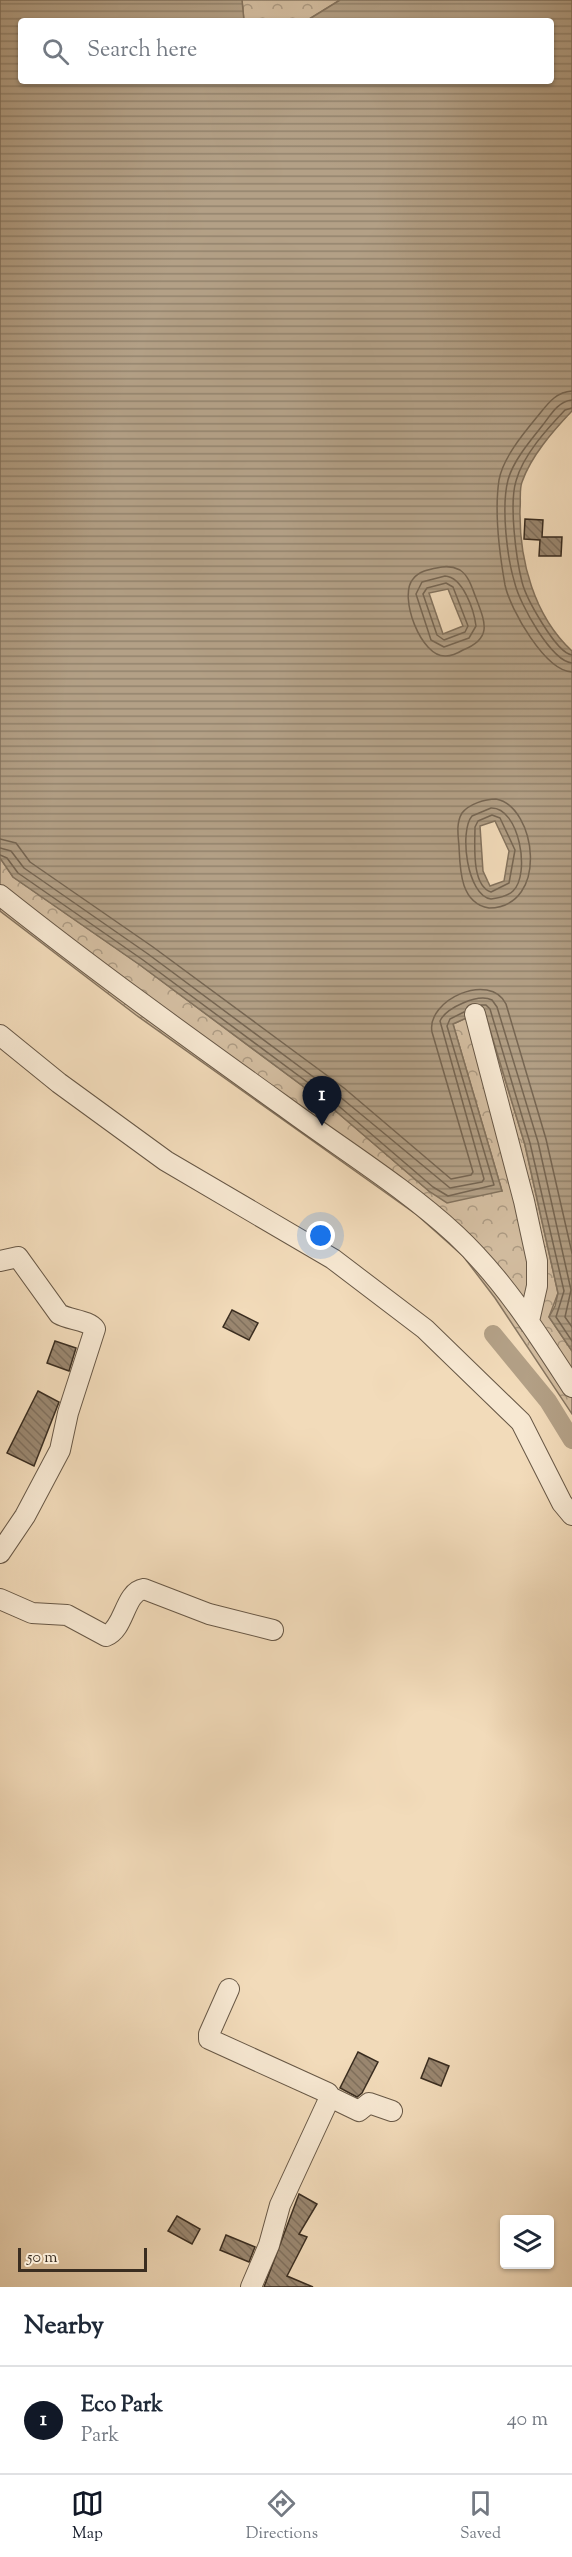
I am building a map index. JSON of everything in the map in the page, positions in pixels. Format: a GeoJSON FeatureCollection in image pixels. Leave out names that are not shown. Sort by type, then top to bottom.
{"type":"FeatureCollection","features":[{"type":"Feature","properties":{"kind":"street"},"geometry":{"type":"LineString","coordinates":[[0,895],[80,958],[403,1191],[457,1236],[495,1278],[529,1321],[572,1387]]}},
{"type":"Feature","properties":{"kind":"street"},"geometry":{"type":"LineString","coordinates":[[476,1014],[537,1261],[537,1286],[529,1321]]}},
{"type":"Feature","properties":{"kind":"street"},"geometry":{"type":"LineString","coordinates":[[0,1035],[59,1083],[166,1161],[333,1259],[425,1329],[521,1422],[562,1503],[572,1515]]}},
{"type":"Feature","properties":{"kind":"street"},"geometry":{"type":"LineString","coordinates":[[0,1261],[18,1257],[59,1314],[67,1319],[91,1324],[95,1329],[68,1413],[60,1450],[25,1516],[0,1553]]}},
{"type":"Feature","properties":{"kind":"street"},"geometry":{"type":"LineString","coordinates":[[0,1599],[32,1612],[67,1615],[106,1636],[114,1632],[136,1592],[144,1589],[209,1614],[273,1630]]}},
{"type":"Feature","properties":{"kind":"street"},"geometry":{"type":"LineString","coordinates":[[229,1989],[209,2034],[209,2040],[358,2111],[369,2103],[392,2111]]}},
{"type":"Feature","properties":{"kind":"street"},"geometry":{"type":"LineString","coordinates":[[251,2287],[268,2245],[280,2205],[330,2097]]}},
{"type":"Feature","properties":{"kind":"green space"},"geometry":{"type":"Polygon","coordinates":[[[242,0],[340,0],[311,18],[244,18],[242,0]]]}},
{"type":"Feature","properties":{"kind":"green space"},"geometry":{"type":"Polygon","coordinates":[[[0,858],[13,877],[140,965],[331,1107],[430,1192],[502,1191],[453,1024],[484,1010],[525,1145],[558,1293],[549,1317],[572,1351],[572,1414],[495,1298],[463,1256],[417,1215],[136,1015],[0,911],[0,858]]]}},
{"type":"Feature","properties":{"kind":"water"},"geometry":{"type":"Polygon","coordinates":[[[0,0],[242,0],[244,18],[18,18],[18,84],[554,84],[554,18],[311,18],[340,0],[572,0],[572,411],[550,435],[526,472],[520,492],[520,528],[531,586],[548,621],[572,651],[572,1351],[549,1317],[558,1293],[525,1145],[484,1010],[453,1024],[502,1191],[447,1203],[430,1192],[331,1107],[140,965],[13,877],[0,858],[0,0]],[[448,589],[429,593],[443,634],[463,626],[448,589]],[[495,821],[480,826],[483,871],[490,886],[504,881],[509,851],[495,821]]]}},
{"type":"Feature","properties":{"kind":"building"},"geometry":{"type":"Polygon","coordinates":[[[525,519],[543,520],[542,537],[562,537],[561,556],[539,556],[540,540],[524,539],[525,519]]]}},
{"type":"Feature","properties":{"kind":"building"},"geometry":{"type":"Polygon","coordinates":[[[232,1310],[258,1323],[249,1340],[223,1327],[232,1310]]]}},
{"type":"Feature","properties":{"kind":"building"},"geometry":{"type":"Polygon","coordinates":[[[55,1341],[76,1348],[69,1371],[47,1363],[55,1341]]]}},
{"type":"Feature","properties":{"kind":"building"},"geometry":{"type":"Polygon","coordinates":[[[38,1391],[59,1402],[34,1466],[7,1453],[38,1391]]]}},
{"type":"Feature","properties":{"kind":"building"},"geometry":{"type":"Polygon","coordinates":[[[358,2052],[378,2062],[362,2093],[357,2097],[340,2088],[358,2052]]]}},
{"type":"Feature","properties":{"kind":"building"},"geometry":{"type":"Polygon","coordinates":[[[429,2058],[449,2066],[441,2086],[421,2078],[429,2058]]]}},
{"type":"Feature","properties":{"kind":"building"},"geometry":{"type":"Polygon","coordinates":[[[299,2194],[317,2204],[299,2234],[307,2237],[287,2276],[313,2287],[264,2287],[299,2194]]]}},
{"type":"Feature","properties":{"kind":"building"},"geometry":{"type":"Polygon","coordinates":[[[177,2216],[200,2229],[192,2244],[168,2231],[177,2216]]]}},
{"type":"Feature","properties":{"kind":"building"},"geometry":{"type":"Polygon","coordinates":[[[226,2235],[255,2247],[249,2262],[220,2250],[226,2235]]]}},
{"type":"Feature","properties":{"kind":"waterway"},"geometry":{"type":"LineString","coordinates":[[493,1334],[548,1401],[572,1440]]}},
{"type":"Feature","properties":{"kind":"place","name":"Eco Park"},"geometry":{"type":"Point","coordinates":[322,1126]}}]}
